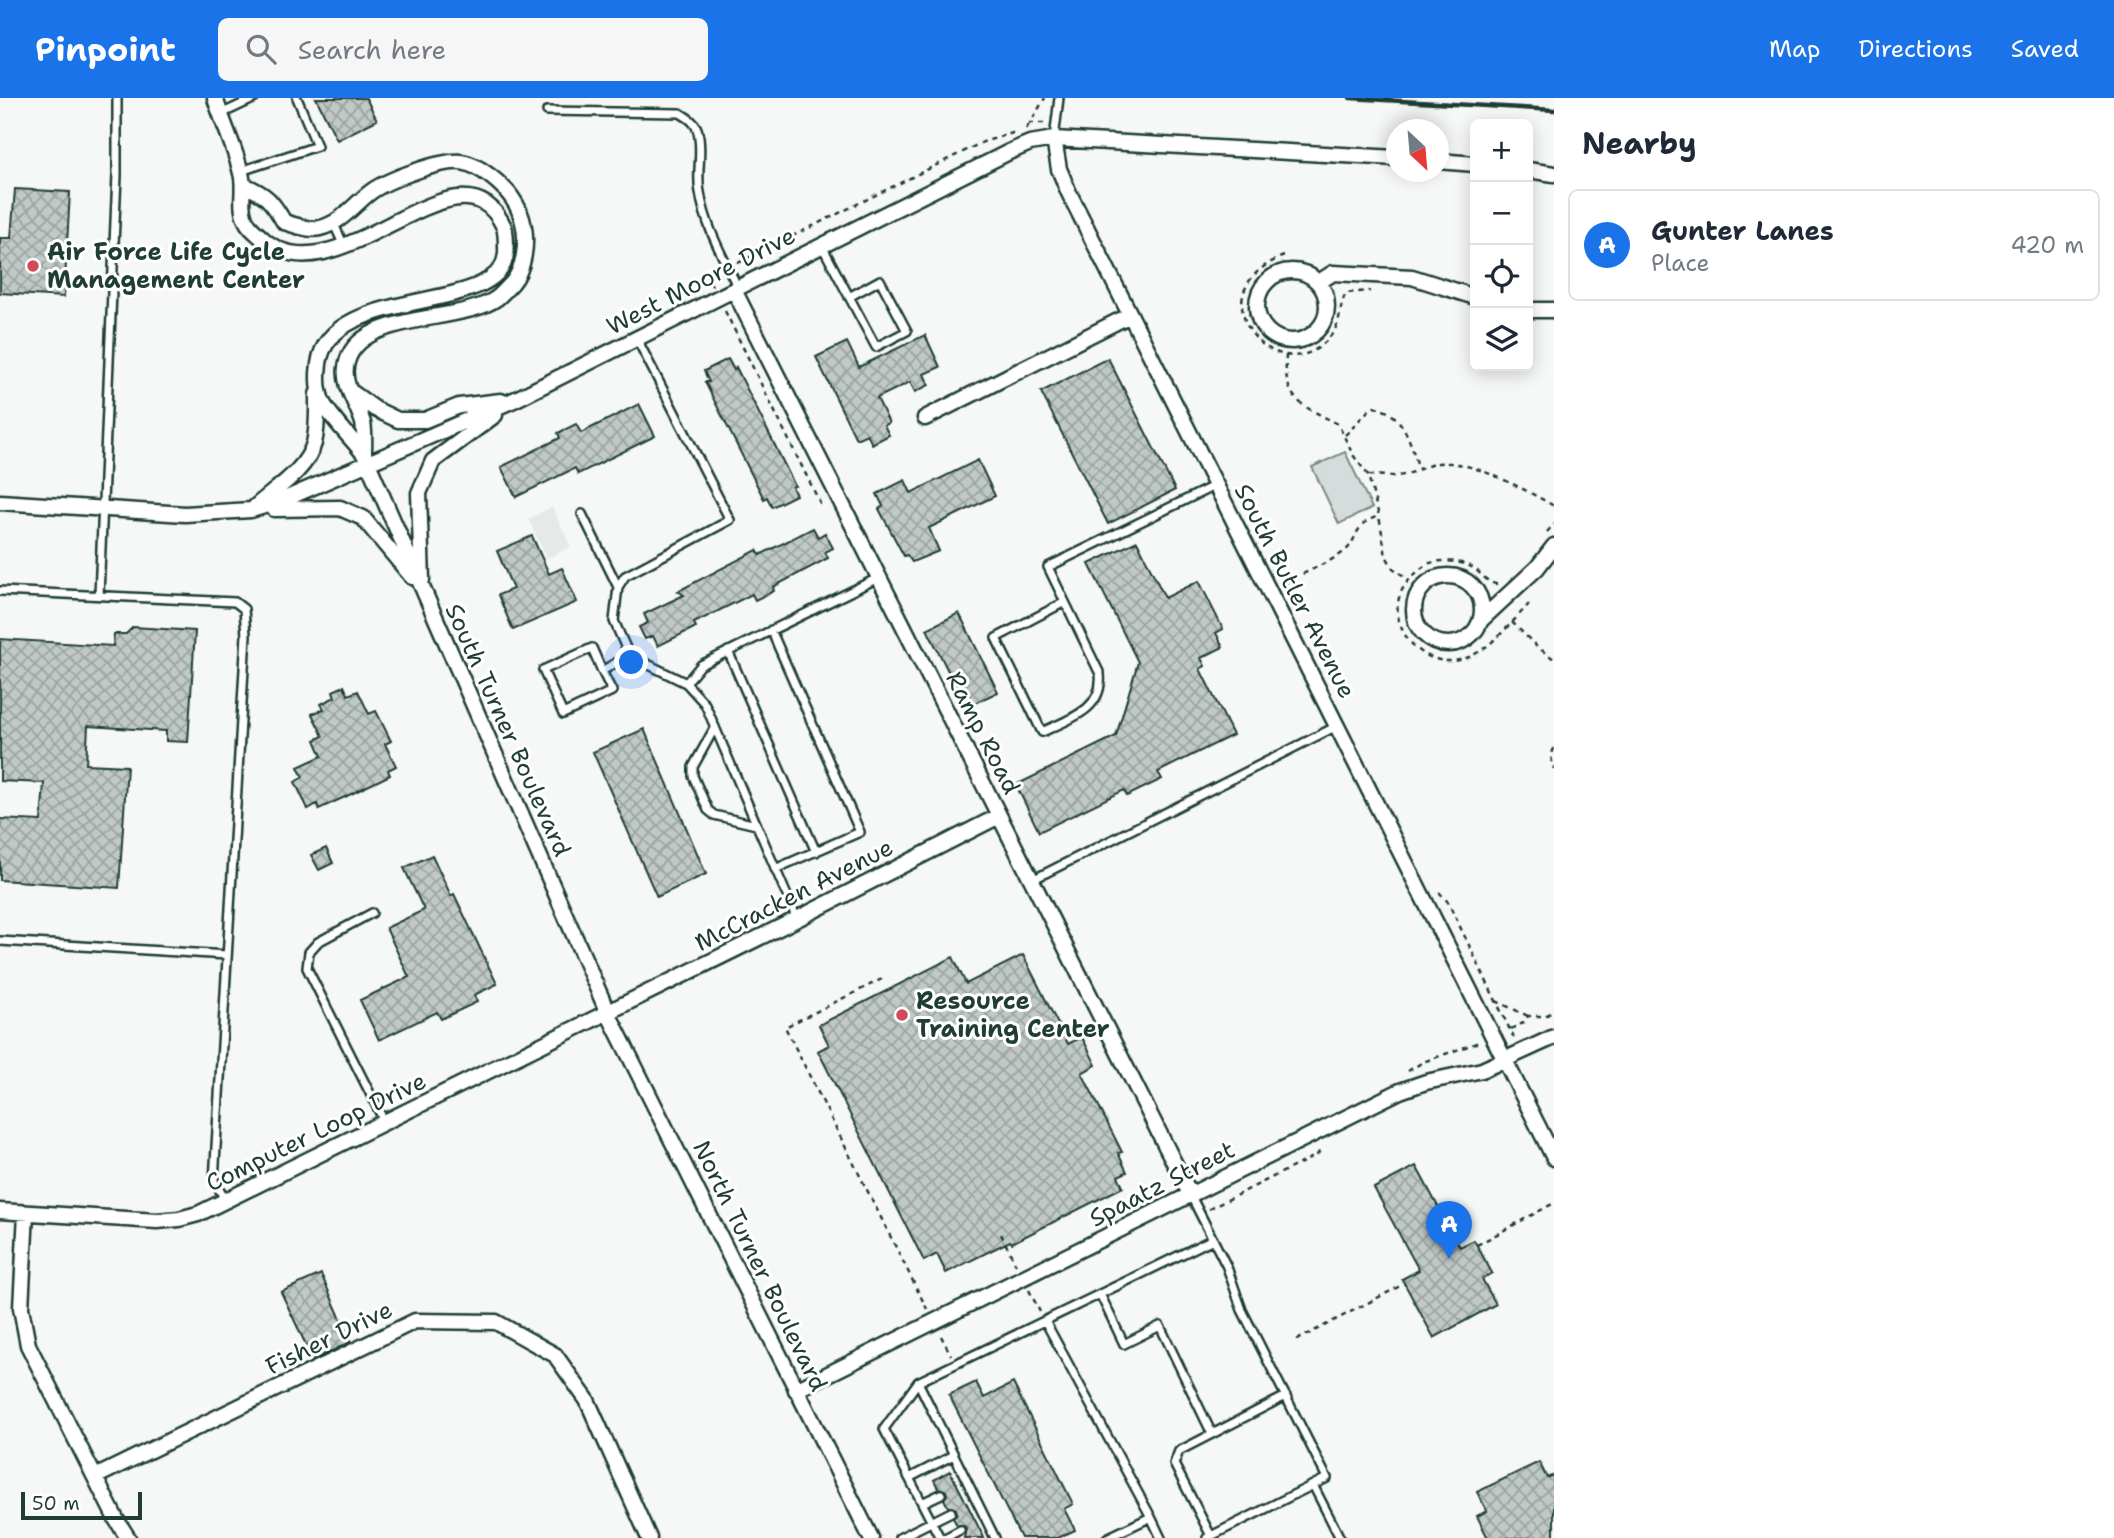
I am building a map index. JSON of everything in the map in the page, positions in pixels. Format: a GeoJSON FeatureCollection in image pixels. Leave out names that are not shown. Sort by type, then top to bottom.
{"type":"FeatureCollection","features":[{"type":"Feature","properties":{"kind":"street"},"geometry":{"type":"LineString","coordinates":[[215,98],[243,178],[241,200],[244,215],[249,226],[273,248],[306,255],[344,247],[439,201],[469,197],[489,208],[505,229],[506,254],[500,270],[484,285],[373,313],[344,324],[328,341],[319,360],[317,430],[313,447],[300,467],[251,510]]}},
{"type":"Feature","properties":{"kind":"street","name":"West Moore Drive"},"geometry":{"type":"LineString","coordinates":[[251,510],[278,502],[366,459],[516,399],[1009,152],[1030,144],[1054,139],[1386,157]]}},
{"type":"Feature","properties":{"kind":"street","name":"South Butler Avenue"},"geometry":{"type":"LineString","coordinates":[[1054,139],[1063,181],[1554,1158]]}},
{"type":"Feature","properties":{"kind":"street"},"geometry":{"type":"LineString","coordinates":[[243,178],[273,202],[284,222],[306,228],[321,228],[347,214],[372,190],[430,165],[462,162],[483,171],[506,188],[519,208],[524,228],[524,253],[514,280],[496,298],[470,310],[385,327],[367,336],[351,353],[345,369],[349,390],[363,424],[366,459]]}},
{"type":"Feature","properties":{"kind":"street"},"geometry":{"type":"LineString","coordinates":[[1449,162],[1470,164]]}},
{"type":"Feature","properties":{"kind":"street"},"geometry":{"type":"LineString","coordinates":[[1533,171],[1554,174]]}},
{"type":"Feature","properties":{"kind":"street"},"geometry":{"type":"LineString","coordinates":[[1294,270],[1308,274],[1319,282],[1326,295],[1327,308],[1324,322],[1315,332],[1303,340],[1289,341],[1276,338],[1265,329],[1258,317],[1256,304],[1260,290],[1268,279],[1281,272],[1294,270]]}},
{"type":"Feature","properties":{"kind":"street"},"geometry":{"type":"LineString","coordinates":[[1319,282],[1333,272],[1412,277],[1470,295]]}},
{"type":"Feature","properties":{"kind":"street","name":"Ramp Road"},"geometry":{"type":"LineString","coordinates":[[736,289],[1191,1196]]}},
{"type":"Feature","properties":{"kind":"street"},"geometry":{"type":"LineString","coordinates":[[1533,310],[1554,310]]}},
{"type":"Feature","properties":{"kind":"street"},"geometry":{"type":"LineString","coordinates":[[925,418],[1130,315]]}},
{"type":"Feature","properties":{"kind":"street"},"geometry":{"type":"LineString","coordinates":[[317,383],[324,404],[366,459]]}},
{"type":"Feature","properties":{"kind":"street"},"geometry":{"type":"LineString","coordinates":[[349,390],[375,409],[398,420],[425,420],[459,406],[516,399]]}},
{"type":"Feature","properties":{"kind":"street"},"geometry":{"type":"LineString","coordinates":[[422,589],[419,493],[433,461],[516,399]]}},
{"type":"Feature","properties":{"kind":"street","name":"South Turner Boulevard"},"geometry":{"type":"LineString","coordinates":[[366,459],[608,1013]]}},
{"type":"Feature","properties":{"kind":"street"},"geometry":{"type":"LineString","coordinates":[[0,502],[185,513],[340,508],[363,519],[422,589]]}},
{"type":"Feature","properties":{"kind":"street"},"geometry":{"type":"LineString","coordinates":[[1481,620],[1479,594],[1471,584],[1459,578],[1446,576],[1433,580],[1422,588],[1416,600],[1414,613],[1418,626],[1426,636],[1437,642],[1451,644],[1464,640],[1474,632],[1481,620],[1538,568],[1550,540]]}},
{"type":"Feature","properties":{"kind":"street","name":"McCracken Avenue"},"geometry":{"type":"LineString","coordinates":[[608,1013],[999,816]]}},
{"type":"Feature","properties":{"kind":"street","name":"Computer Loop Drive"},"geometry":{"type":"LineString","coordinates":[[0,1211],[157,1221],[198,1214],[608,1013]]}},
{"type":"Feature","properties":{"kind":"street","name":"North Turner Boulevard"},"geometry":{"type":"LineString","coordinates":[[608,1013],[871,1538]]}},
{"type":"Feature","properties":{"kind":"street","name":"Spaatz Street"},"geometry":{"type":"LineString","coordinates":[[796,1390],[1400,1091],[1426,1082],[1482,1070],[1554,1037]]}},
{"type":"Feature","properties":{"kind":"street"},"geometry":{"type":"LineString","coordinates":[[26,1213],[21,1308],[27,1345],[128,1538]]}},
{"type":"Feature","properties":{"kind":"street","name":"Fisher Drive"},"geometry":{"type":"LineString","coordinates":[[94,1477],[415,1321],[496,1322],[555,1354],[587,1400],[649,1538]]}},
{"type":"Feature","properties":{"kind":"lane"},"geometry":{"type":"LineString","coordinates":[[99,596],[117,176],[117,98]]}},
{"type":"Feature","properties":{"kind":"lane"},"geometry":{"type":"LineString","coordinates":[[220,114],[256,98]]}},
{"type":"Feature","properties":{"kind":"lane"},"geometry":{"type":"LineString","coordinates":[[243,178],[317,146],[297,98]]}},
{"type":"Feature","properties":{"kind":"lane"},"geometry":{"type":"LineString","coordinates":[[1054,139],[1059,98]]}},
{"type":"Feature","properties":{"kind":"lane"},"geometry":{"type":"LineString","coordinates":[[547,111],[680,113],[694,122],[698,130],[700,149],[699,191],[707,220],[736,289]]}},
{"type":"Feature","properties":{"kind":"lane"},"geometry":{"type":"LineString","coordinates":[[332,222],[344,247]]}},
{"type":"Feature","properties":{"kind":"lane"},"geometry":{"type":"LineString","coordinates":[[822,246],[849,297],[876,347],[907,331],[880,280],[849,297]]}},
{"type":"Feature","properties":{"kind":"lane"},"geometry":{"type":"LineString","coordinates":[[636,339],[730,520],[625,576],[618,587],[614,621],[629,655],[686,683],[705,704],[797,919]]}},
{"type":"Feature","properties":{"kind":"lane"},"geometry":{"type":"LineString","coordinates":[[1065,603],[996,638],[1042,732],[1089,708],[1097,698],[1101,684],[1100,674],[1048,567],[1216,485]]}},
{"type":"Feature","properties":{"kind":"lane"},"geometry":{"type":"LineString","coordinates":[[582,514],[618,587]]}},
{"type":"Feature","properties":{"kind":"lane"},"geometry":{"type":"LineString","coordinates":[[686,683],[701,665],[880,577]]}},
{"type":"Feature","properties":{"kind":"lane"},"geometry":{"type":"LineString","coordinates":[[0,591],[235,602],[244,609],[246,635],[214,1181],[226,1201]]}},
{"type":"Feature","properties":{"kind":"lane"},"geometry":{"type":"LineString","coordinates":[[771,630],[860,832],[775,869]]}},
{"type":"Feature","properties":{"kind":"lane"},"geometry":{"type":"LineString","coordinates":[[592,648],[602,671],[612,691],[563,714],[543,670],[592,648]]}},
{"type":"Feature","properties":{"kind":"lane"},"geometry":{"type":"LineString","coordinates":[[728,652],[816,852]]}},
{"type":"Feature","properties":{"kind":"lane"},"geometry":{"type":"LineString","coordinates":[[602,671],[629,655]]}},
{"type":"Feature","properties":{"kind":"lane"},"geometry":{"type":"LineString","coordinates":[[1032,880],[1337,726]]}},
{"type":"Feature","properties":{"kind":"lane"},"geometry":{"type":"LineString","coordinates":[[715,727],[693,767],[693,776],[708,810],[714,815],[756,825]]}},
{"type":"Feature","properties":{"kind":"lane"},"geometry":{"type":"LineString","coordinates":[[372,913],[318,942],[309,952],[307,968],[385,1123]]}},
{"type":"Feature","properties":{"kind":"lane"},"geometry":{"type":"LineString","coordinates":[[0,941],[227,956]]}},
{"type":"Feature","properties":{"kind":"lane"},"geometry":{"type":"LineString","coordinates":[[1191,1196],[1227,1267],[1242,1310],[1286,1396],[1327,1478],[1209,1537],[1174,1464],[1179,1451],[1286,1396]]}},
{"type":"Feature","properties":{"kind":"lane"},"geometry":{"type":"LineString","coordinates":[[960,1530],[942,1538],[884,1429],[918,1382],[1213,1238]]}},
{"type":"Feature","properties":{"kind":"lane"},"geometry":{"type":"LineString","coordinates":[[1100,1294],[1124,1344],[1160,1326],[1212,1434]]}},
{"type":"Feature","properties":{"kind":"lane"},"geometry":{"type":"LineString","coordinates":[[1045,1321],[1161,1538]]}},
{"type":"Feature","properties":{"kind":"lane"},"geometry":{"type":"LineString","coordinates":[[918,1382],[995,1538]]}},
{"type":"Feature","properties":{"kind":"lane"},"geometry":{"type":"LineString","coordinates":[[909,1478],[954,1455]]}},
{"type":"Feature","properties":{"kind":"lane"},"geometry":{"type":"LineString","coordinates":[[957,1485],[966,1481]]}},
{"type":"Feature","properties":{"kind":"lane"},"geometry":{"type":"LineString","coordinates":[[1313,1485],[1340,1538]]}},
{"type":"Feature","properties":{"kind":"lane"},"geometry":{"type":"LineString","coordinates":[[922,1503],[941,1494]]}},
{"type":"Feature","properties":{"kind":"lane"},"geometry":{"type":"LineString","coordinates":[[967,1504],[976,1499]]}},
{"type":"Feature","properties":{"kind":"lane"},"geometry":{"type":"LineString","coordinates":[[899,1538],[951,1512]]}},
{"type":"Feature","properties":{"kind":"lane"},"geometry":{"type":"LineString","coordinates":[[976,1522],[985,1517]]}},
{"type":"Feature","properties":{"kind":"lane"},"geometry":{"type":"LineString","coordinates":[[1107,1538],[1151,1517]]}},
{"type":"Feature","properties":{"kind":"path"},"geometry":{"type":"LineString","coordinates":[[1283,256],[1266,263],[1255,272],[1245,290],[1241,311],[1249,332],[1266,348],[1286,355],[1315,349],[1329,339],[1342,314],[1342,300],[1346,293],[1380,290]]}},
{"type":"Feature","properties":{"kind":"path"},"geometry":{"type":"LineString","coordinates":[[1286,355],[1285,374],[1296,402],[1338,424],[1353,455],[1368,475],[1386,556],[1393,568],[1409,580]]}},
{"type":"Feature","properties":{"kind":"path"},"geometry":{"type":"LineString","coordinates":[[1344,436],[1367,412],[1374,407],[1381,409],[1399,420],[1407,430],[1419,469]]}},
{"type":"Feature","properties":{"kind":"path"},"geometry":{"type":"LineString","coordinates":[[1368,475],[1405,476],[1436,463],[1453,463],[1525,490],[1554,506]]}},
{"type":"Feature","properties":{"kind":"path"},"geometry":{"type":"LineString","coordinates":[[1284,583],[1343,553],[1351,544],[1357,528],[1379,516]]}},
{"type":"Feature","properties":{"kind":"path"},"geometry":{"type":"LineString","coordinates":[[1550,540],[1554,524]]}},
{"type":"Feature","properties":{"kind":"path"},"geometry":{"type":"LineString","coordinates":[[1501,584],[1493,584],[1468,565],[1451,561],[1430,563],[1409,580],[1400,592],[1398,607],[1401,629],[1413,647],[1437,660],[1454,660],[1468,657],[1512,621],[1528,604]]}},
{"type":"Feature","properties":{"kind":"path"},"geometry":{"type":"LineString","coordinates":[[1278,571],[1290,596]]}},
{"type":"Feature","properties":{"kind":"path"},"geometry":{"type":"LineString","coordinates":[[1512,621],[1536,646],[1554,659]]}},
{"type":"Feature","properties":{"kind":"path"},"geometry":{"type":"LineString","coordinates":[[1554,748],[1551,757],[1554,769]]}},
{"type":"Feature","properties":{"kind":"path"},"geometry":{"type":"LineString","coordinates":[[1436,889],[1448,902],[1522,1053]]}},
{"type":"Feature","properties":{"kind":"path"},"geometry":{"type":"LineString","coordinates":[[882,979],[785,1027],[955,1363]]}},
{"type":"Feature","properties":{"kind":"path"},"geometry":{"type":"LineString","coordinates":[[1496,1001],[1528,1016]]}},
{"type":"Feature","properties":{"kind":"path"},"geometry":{"type":"LineString","coordinates":[[1200,1213],[1317,1155],[1325,1143]]}},
{"type":"Feature","properties":{"kind":"path"},"geometry":{"type":"LineString","coordinates":[[1477,1245],[1554,1203]]}},
{"type":"Feature","properties":{"kind":"path"},"geometry":{"type":"LineString","coordinates":[[1297,1340],[1404,1284]]}},
{"type":"Feature","properties":{"kind":"shaded area"},"geometry":{"type":"Polygon","coordinates":[[[1345,452],[1372,508],[1339,524],[1312,467],[1345,452]]]}},
{"type":"Feature","properties":{"kind":"shaded area"},"geometry":{"type":"Polygon","coordinates":[[[552,507],[571,547],[547,558],[528,519],[552,507]]]}},
{"type":"Feature","properties":{"kind":"building"},"geometry":{"type":"Polygon","coordinates":[[[316,98],[366,98],[377,120],[337,140],[316,98]]]}},
{"type":"Feature","properties":{"kind":"building","name":"Air Force Life Cycle Management Center"},"geometry":{"type":"Polygon","coordinates":[[[15,189],[70,192],[64,297],[0,293],[0,238],[11,238],[15,189]]]}},
{"type":"Feature","properties":{"kind":"building"},"geometry":{"type":"Polygon","coordinates":[[[925,335],[940,367],[924,374],[929,385],[915,392],[910,382],[877,398],[889,423],[884,425],[889,435],[872,444],[867,434],[856,439],[816,357],[847,342],[859,367],[925,335]]]}},
{"type":"Feature","properties":{"kind":"building"},"geometry":{"type":"Polygon","coordinates":[[[1108,358],[1175,490],[1108,524],[1041,392],[1108,358]]]}},
{"type":"Feature","properties":{"kind":"building"},"geometry":{"type":"Polygon","coordinates":[[[728,359],[734,370],[736,367],[795,486],[792,487],[796,495],[772,507],[767,497],[764,499],[705,382],[709,382],[704,371],[728,359]]]}},
{"type":"Feature","properties":{"kind":"building"},"geometry":{"type":"Polygon","coordinates":[[[639,404],[655,436],[578,474],[575,468],[516,497],[501,467],[560,438],[558,433],[576,424],[581,433],[639,404]]]}},
{"type":"Feature","properties":{"kind":"building"},"geometry":{"type":"Polygon","coordinates":[[[978,460],[995,496],[929,528],[939,551],[912,562],[907,555],[904,556],[879,509],[883,506],[877,494],[905,480],[911,493],[978,460]]]}},
{"type":"Feature","properties":{"kind":"building"},"geometry":{"type":"Polygon","coordinates":[[[813,528],[818,537],[825,533],[833,548],[825,552],[828,558],[773,587],[774,591],[755,600],[752,594],[694,623],[696,627],[658,646],[653,636],[645,639],[639,627],[648,623],[644,614],[684,595],[678,591],[757,550],[760,555],[813,528]]]}},
{"type":"Feature","properties":{"kind":"building"},"geometry":{"type":"Polygon","coordinates":[[[532,536],[549,574],[562,568],[577,602],[513,630],[498,595],[513,589],[497,551],[532,536]]]}},
{"type":"Feature","properties":{"kind":"building"},"geometry":{"type":"Polygon","coordinates":[[[1137,541],[1165,598],[1199,581],[1223,629],[1216,633],[1223,647],[1201,658],[1205,666],[1200,669],[1233,735],[1158,772],[1162,779],[1127,796],[1124,790],[1039,832],[1016,785],[1116,736],[1138,662],[1089,564],[1137,541]]]}},
{"type":"Feature","properties":{"kind":"building"},"geometry":{"type":"Polygon","coordinates":[[[959,613],[998,692],[966,707],[927,629],[959,613]]]}},
{"type":"Feature","properties":{"kind":"building"},"geometry":{"type":"Polygon","coordinates":[[[133,627],[195,631],[188,742],[166,741],[166,731],[88,726],[86,764],[127,766],[119,888],[0,880],[0,819],[41,821],[44,783],[0,781],[0,639],[113,646],[114,634],[126,634],[133,627]]]}},
{"type":"Feature","properties":{"kind":"building"},"geometry":{"type":"Polygon","coordinates":[[[344,686],[348,695],[358,691],[369,714],[376,711],[391,741],[385,744],[396,766],[388,770],[390,775],[319,809],[317,804],[308,809],[295,782],[303,777],[298,767],[322,756],[315,740],[323,736],[312,714],[324,709],[321,704],[335,697],[333,691],[344,686]]]}},
{"type":"Feature","properties":{"kind":"building"},"geometry":{"type":"Polygon","coordinates":[[[644,729],[706,874],[657,897],[593,752],[644,729]]]}},
{"type":"Feature","properties":{"kind":"building"},"geometry":{"type":"Polygon","coordinates":[[[326,848],[333,863],[319,870],[311,855],[326,848]]]}},
{"type":"Feature","properties":{"kind":"building"},"geometry":{"type":"Polygon","coordinates":[[[432,855],[497,984],[474,995],[477,1002],[441,1019],[437,1012],[379,1040],[360,1000],[409,977],[386,928],[424,910],[404,868],[432,855]]]}},
{"type":"Feature","properties":{"kind":"building"},"geometry":{"type":"Polygon","coordinates":[[[1023,955],[1068,1044],[1082,1037],[1096,1065],[1082,1073],[1122,1152],[1118,1153],[1127,1172],[1118,1176],[1123,1187],[946,1273],[937,1254],[924,1261],[818,1051],[829,1045],[819,1025],[953,957],[966,984],[1023,955]]]}},
{"type":"Feature","properties":{"kind":"building"},"geometry":{"type":"Polygon","coordinates":[[[1416,1166],[1460,1247],[1474,1240],[1492,1273],[1482,1279],[1496,1304],[1434,1338],[1402,1279],[1419,1270],[1374,1188],[1416,1166]]]}},
{"type":"Feature","properties":{"kind":"building"},"geometry":{"type":"Polygon","coordinates":[[[321,1274],[351,1342],[313,1360],[281,1292],[321,1274]]]}},
{"type":"Feature","properties":{"kind":"building"},"geometry":{"type":"Polygon","coordinates":[[[976,1382],[984,1398],[1013,1383],[1073,1504],[1064,1509],[1075,1530],[1058,1538],[1021,1538],[949,1395],[976,1382]]]}},
{"type":"Feature","properties":{"kind":"building"},"geometry":{"type":"Polygon","coordinates":[[[1539,1462],[1547,1478],[1554,1475],[1554,1538],[1488,1538],[1477,1516],[1487,1511],[1477,1492],[1539,1462]]]}},
{"type":"Feature","properties":{"kind":"building"},"geometry":{"type":"Polygon","coordinates":[[[950,1471],[984,1538],[964,1538],[966,1528],[957,1525],[953,1518],[957,1513],[956,1509],[948,1507],[944,1499],[946,1491],[938,1488],[934,1480],[950,1471]]]}},
{"type":"Feature","properties":{"kind":"railway"},"geometry":{"type":"LineString","coordinates":[[1350,98],[1554,110]]}},
{"type":"Feature","properties":{"kind":"place","name":"Air Force Life Cycle Management Center"},"geometry":{"type":"Point","coordinates":[33,266]}},
{"type":"Feature","properties":{"kind":"place","name":"Resource Training Center"},"geometry":{"type":"Point","coordinates":[902,1015]}},
{"type":"Feature","properties":{"kind":"place","name":"Gunter Lanes"},"geometry":{"type":"Point","coordinates":[1449,1259]}}]}
